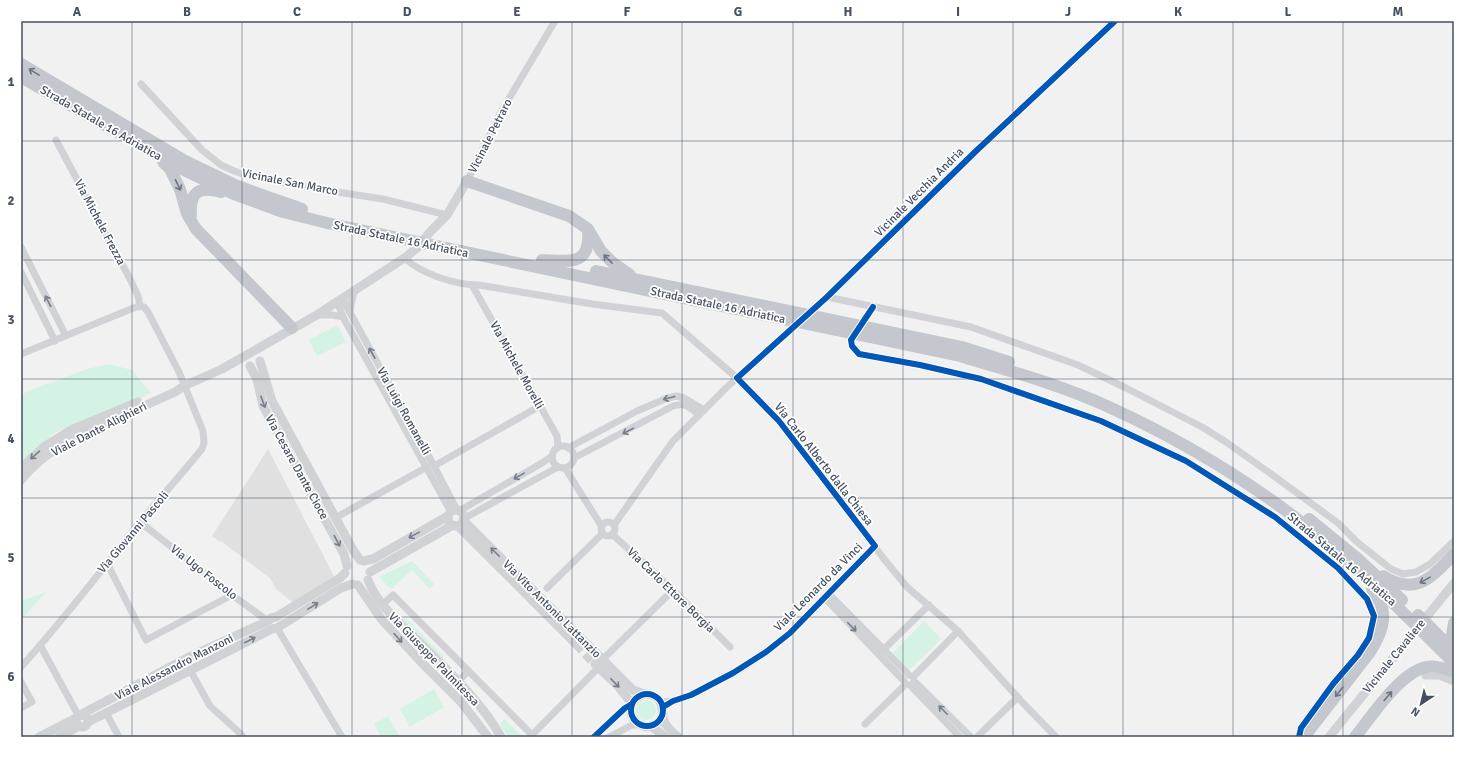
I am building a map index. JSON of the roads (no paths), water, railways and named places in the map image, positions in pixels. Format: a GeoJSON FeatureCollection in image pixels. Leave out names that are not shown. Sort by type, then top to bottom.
{"type":"FeatureCollection","features":[{"type":"Feature","properties":{"kind":"highway","name":"Strada Statale 16 Adriatica"},"geometry":{"type":"LineString","coordinates":[[21,64],[156,155],[234,194],[283,212],[879,334],[962,348],[1035,370],[1112,400],[1172,429],[1246,473],[1315,523],[1358,559],[1454,651]]}},
{"type":"Feature","properties":{"kind":"highway","name":"Strada Statale 16 Adriatica"},"geometry":{"type":"LineString","coordinates":[[21,77],[237,186],[328,220]]}},
{"type":"Feature","properties":{"kind":"highway"},"geometry":{"type":"LineString","coordinates":[[156,155],[170,169],[182,193],[187,214],[196,229],[292,328]]}},
{"type":"Feature","properties":{"kind":"highway"},"geometry":{"type":"LineString","coordinates":[[467,181],[569,216],[588,229],[601,251],[609,259],[621,269],[638,279]]}},
{"type":"Feature","properties":{"kind":"highway"},"geometry":{"type":"LineString","coordinates":[[191,220],[190,204],[195,194],[203,189],[234,194]]}},
{"type":"Feature","properties":{"kind":"highway"},"geometry":{"type":"LineString","coordinates":[[542,260],[574,261],[580,258],[588,247],[588,229]]}},
{"type":"Feature","properties":{"kind":"highway","name":"Strada Statale 16 Adriatica"},"geometry":{"type":"LineString","coordinates":[[481,252],[542,260],[638,279],[708,298]]}},
{"type":"Feature","properties":{"kind":"highway","name":"Strada Statale 16 Adriatica"},"geometry":{"type":"LineString","coordinates":[[879,334],[1032,377],[1108,406],[1169,436],[1242,480],[1310,529],[1398,607],[1454,663]]}},
{"type":"Feature","properties":{"kind":"highway"},"geometry":{"type":"LineString","coordinates":[[1358,559],[1391,581],[1400,584],[1413,585],[1425,581],[1454,554]]}},
{"type":"Feature","properties":{"kind":"highway"},"geometry":{"type":"LineString","coordinates":[[1306,737],[1307,733],[1370,652],[1379,638],[1384,622],[1381,606],[1376,593],[1362,575]]}},
{"type":"Feature","properties":{"kind":"highway"},"geometry":{"type":"LineString","coordinates":[[1454,623],[1452,635],[1454,642]]}},
{"type":"Feature","properties":{"kind":"highway"},"geometry":{"type":"LineString","coordinates":[[1355,737],[1399,683],[1412,673],[1428,666],[1439,667],[1454,672]]}},
{"type":"Feature","properties":{"kind":"street","name":"Vicinale Petraro"},"geometry":{"type":"LineString","coordinates":[[339,299],[404,258],[419,246],[429,233],[447,215],[467,181],[502,112],[555,21]]}},
{"type":"Feature","properties":{"kind":"street","name":"Vicinale Vecchia Andria"},"geometry":{"type":"LineString","coordinates":[[614,525],[673,441],[738,378],[827,297],[975,152],[1115,21]]}},
{"type":"Feature","properties":{"kind":"street","name":"Vicinale San Marco"},"geometry":{"type":"LineString","coordinates":[[141,84],[202,150],[221,165],[234,171],[257,178],[383,199],[447,215]]}},
{"type":"Feature","properties":{"kind":"street","name":"Via Michele Frezza"},"geometry":{"type":"LineString","coordinates":[[56,140],[130,279],[138,296],[140,306]]}},
{"type":"Feature","properties":{"kind":"street"},"geometry":{"type":"LineString","coordinates":[[21,247],[66,336]]}},
{"type":"Feature","properties":{"kind":"street","name":"Via Carlo Alberto dalla Chiesa"},"geometry":{"type":"LineString","coordinates":[[404,258],[412,265],[429,274],[472,285],[592,304],[662,312],[738,378],[779,421],[907,587],[958,631],[1056,737]]}},
{"type":"Feature","properties":{"kind":"street"},"geometry":{"type":"LineString","coordinates":[[21,272],[55,341]]}},
{"type":"Feature","properties":{"kind":"street","name":"Via Michele Morelli"},"geometry":{"type":"LineString","coordinates":[[472,285],[557,436],[558,448]]}},
{"type":"Feature","properties":{"kind":"street"},"geometry":{"type":"LineString","coordinates":[[350,313],[355,289]]}},
{"type":"Feature","properties":{"kind":"street"},"geometry":{"type":"LineString","coordinates":[[827,297],[971,327],[1078,365],[1126,388],[1202,427],[1226,442],[1267,470],[1338,523],[1357,542],[1391,569],[1403,574],[1416,572],[1430,564],[1454,541]]}},
{"type":"Feature","properties":{"kind":"street","name":"Viale Dante Alighieri"},"geometry":{"type":"LineString","coordinates":[[21,480],[50,453],[73,439],[222,369],[316,315],[339,299]]}},
{"type":"Feature","properties":{"kind":"street","name":"Via Luigi Romanelli"},"geometry":{"type":"LineString","coordinates":[[339,299],[350,313],[457,517]]}},
{"type":"Feature","properties":{"kind":"street","name":"Via Luigi Romanelli"},"geometry":{"type":"LineString","coordinates":[[339,299],[343,317],[430,466]]}},
{"type":"Feature","properties":{"kind":"street"},"geometry":{"type":"LineString","coordinates":[[21,354],[140,306]]}},
{"type":"Feature","properties":{"kind":"street","name":"Via Giovanni Pascoli"},"geometry":{"type":"LineString","coordinates":[[21,667],[140,522],[175,483],[202,449],[204,443],[203,431],[179,372],[148,312],[144,307],[140,306]]}},
{"type":"Feature","properties":{"kind":"street"},"geometry":{"type":"LineString","coordinates":[[873,307],[851,340],[852,346],[858,354],[920,365],[981,379],[1102,421],[1186,460],[1274,517],[1338,568],[1367,599],[1374,616],[1373,623],[1369,638],[1358,655],[1301,728],[1299,737]]}},
{"type":"Feature","properties":{"kind":"street"},"geometry":{"type":"LineString","coordinates":[[316,315],[343,317]]}},
{"type":"Feature","properties":{"kind":"street"},"geometry":{"type":"LineString","coordinates":[[260,360],[257,354],[249,354],[246,361],[249,366],[256,366],[260,360],[261,352],[267,343]]}},
{"type":"Feature","properties":{"kind":"street","name":"Via Cesare Dante Cioce"},"geometry":{"type":"LineString","coordinates":[[260,360],[272,401],[335,518],[362,561]]}},
{"type":"Feature","properties":{"kind":"street","name":"Viale Dante Alighieri"},"geometry":{"type":"LineString","coordinates":[[222,369],[249,366]]}},
{"type":"Feature","properties":{"kind":"street","name":"Via Cesare Dante Cioce"},"geometry":{"type":"LineString","coordinates":[[249,366],[257,379],[263,406],[344,554],[346,569]]}},
{"type":"Feature","properties":{"kind":"street","name":"Viale Dante Alighieri"},"geometry":{"type":"LineString","coordinates":[[21,468],[46,446],[71,430],[173,387],[184,386]]}},
{"type":"Feature","properties":{"kind":"street"},"geometry":{"type":"LineString","coordinates":[[274,624],[341,588],[355,584],[362,584],[369,576],[552,456],[558,448],[568,448],[637,411],[676,396],[684,398],[701,413]]}},
{"type":"Feature","properties":{"kind":"street"},"geometry":{"type":"LineString","coordinates":[[274,624],[340,578],[353,561],[373,559],[457,517],[565,469],[574,458],[673,406],[685,404],[701,413]]}},
{"type":"Feature","properties":{"kind":"street"},"geometry":{"type":"LineString","coordinates":[[335,518],[540,406]]}},
{"type":"Feature","properties":{"kind":"street"},"geometry":{"type":"LineString","coordinates":[[568,448],[572,452],[574,458]]}},
{"type":"Feature","properties":{"kind":"street"},"geometry":{"type":"LineString","coordinates":[[547,588],[603,528],[608,522],[614,525],[615,528],[609,536],[603,528],[597,520],[565,469],[553,463],[552,456]]}},
{"type":"Feature","properties":{"kind":"street","name":"Via Vito Antonio Lattanzio"},"geometry":{"type":"LineString","coordinates":[[457,517],[491,560],[576,644]]}},
{"type":"Feature","properties":{"kind":"street","name":"Via Vito Antonio Lattanzio"},"geometry":{"type":"LineString","coordinates":[[457,517],[600,663],[633,690],[644,694]]}},
{"type":"Feature","properties":{"kind":"street","name":"Via Ugo Foscolo"},"geometry":{"type":"LineString","coordinates":[[140,522],[232,595],[274,624]]}},
{"type":"Feature","properties":{"kind":"street","name":"Via Carlo Ettore Borgia"},"geometry":{"type":"LineString","coordinates":[[612,534],[673,590],[730,647]]}},
{"type":"Feature","properties":{"kind":"street","name":"Viale Leonardo da Vinci"},"geometry":{"type":"LineString","coordinates":[[662,708],[673,701],[691,695],[741,669],[790,633],[875,546]]}},
{"type":"Feature","properties":{"kind":"street"},"geometry":{"type":"LineString","coordinates":[[362,561],[368,566],[369,576]]}},
{"type":"Feature","properties":{"kind":"street"},"geometry":{"type":"LineString","coordinates":[[107,563],[146,640],[232,595]]}},
{"type":"Feature","properties":{"kind":"street"},"geometry":{"type":"LineString","coordinates":[[346,569],[348,580],[355,584]]}},
{"type":"Feature","properties":{"kind":"street","name":"Via Giuseppe Palmitessa"},"geometry":{"type":"LineString","coordinates":[[369,576],[371,588],[382,604],[478,704],[502,737]]}},
{"type":"Feature","properties":{"kind":"street","name":"Vicinale Cavaliere"},"geometry":{"type":"LineString","coordinates":[[1332,734],[1454,583]]}},
{"type":"Feature","properties":{"kind":"street","name":"Via Giuseppe Palmitessa"},"geometry":{"type":"LineString","coordinates":[[355,584],[382,620],[461,702],[488,737]]}},
{"type":"Feature","properties":{"kind":"street"},"geometry":{"type":"LineString","coordinates":[[382,604],[393,595],[532,735],[600,663],[673,590]]}},
{"type":"Feature","properties":{"kind":"street"},"geometry":{"type":"LineString","coordinates":[[827,596],[884,649],[909,681],[970,737]]}},
{"type":"Feature","properties":{"kind":"street"},"geometry":{"type":"LineString","coordinates":[[827,596],[909,681],[960,737]]}},
{"type":"Feature","properties":{"kind":"street"},"geometry":{"type":"LineString","coordinates":[[884,649],[929,605]]}},
{"type":"Feature","properties":{"kind":"street"},"geometry":{"type":"LineString","coordinates":[[274,624],[342,737]]}},
{"type":"Feature","properties":{"kind":"street","name":"Viale Alessandro Manzoni"},"geometry":{"type":"LineString","coordinates":[[39,737],[86,716],[88,722],[190,670],[274,624]]}},
{"type":"Feature","properties":{"kind":"street","name":"Viale Alessandro Manzoni"},"geometry":{"type":"LineString","coordinates":[[59,737],[78,719],[191,656],[274,624]]}},
{"type":"Feature","properties":{"kind":"street"},"geometry":{"type":"LineString","coordinates":[[865,724],[958,631]]}},
{"type":"Feature","properties":{"kind":"street"},"geometry":{"type":"LineString","coordinates":[[40,645],[78,719]]}},
{"type":"Feature","properties":{"kind":"street","name":"Via Vito Antonio Lattanzio"},"geometry":{"type":"LineString","coordinates":[[600,663],[632,704]]}},
{"type":"Feature","properties":{"kind":"street"},"geometry":{"type":"LineString","coordinates":[[190,670],[210,706],[242,734],[243,737]]}},
{"type":"Feature","properties":{"kind":"street"},"geometry":{"type":"LineString","coordinates":[[458,682],[468,671]]}},
{"type":"Feature","properties":{"kind":"street"},"geometry":{"type":"LineString","coordinates":[[1425,676],[1439,676],[1454,682]]}},
{"type":"Feature","properties":{"kind":"street"},"geometry":{"type":"LineString","coordinates":[[21,682],[32,702],[21,708]]}},
{"type":"Feature","properties":{"kind":"street"},"geometry":{"type":"LineString","coordinates":[[594,737],[625,708],[644,694],[655,696],[662,708],[665,722],[678,737]]}},
{"type":"Feature","properties":{"kind":"street"},"geometry":{"type":"LineString","coordinates":[[976,737],[1018,697]]}},
{"type":"Feature","properties":{"kind":"street"},"geometry":{"type":"LineString","coordinates":[[632,704],[631,714],[635,722],[639,725]]}},
{"type":"Feature","properties":{"kind":"street"},"geometry":{"type":"LineString","coordinates":[[609,737],[632,725],[647,727],[659,722],[662,708]]}},
{"type":"Feature","properties":{"kind":"street"},"geometry":{"type":"LineString","coordinates":[[106,713],[119,737]]}},
{"type":"Feature","properties":{"kind":"street"},"geometry":{"type":"LineString","coordinates":[[651,726],[665,737]]}},
{"type":"Feature","properties":{"kind":"tunnel"},"geometry":{"type":"LineString","coordinates":[[576,644],[595,664]]}}]}
